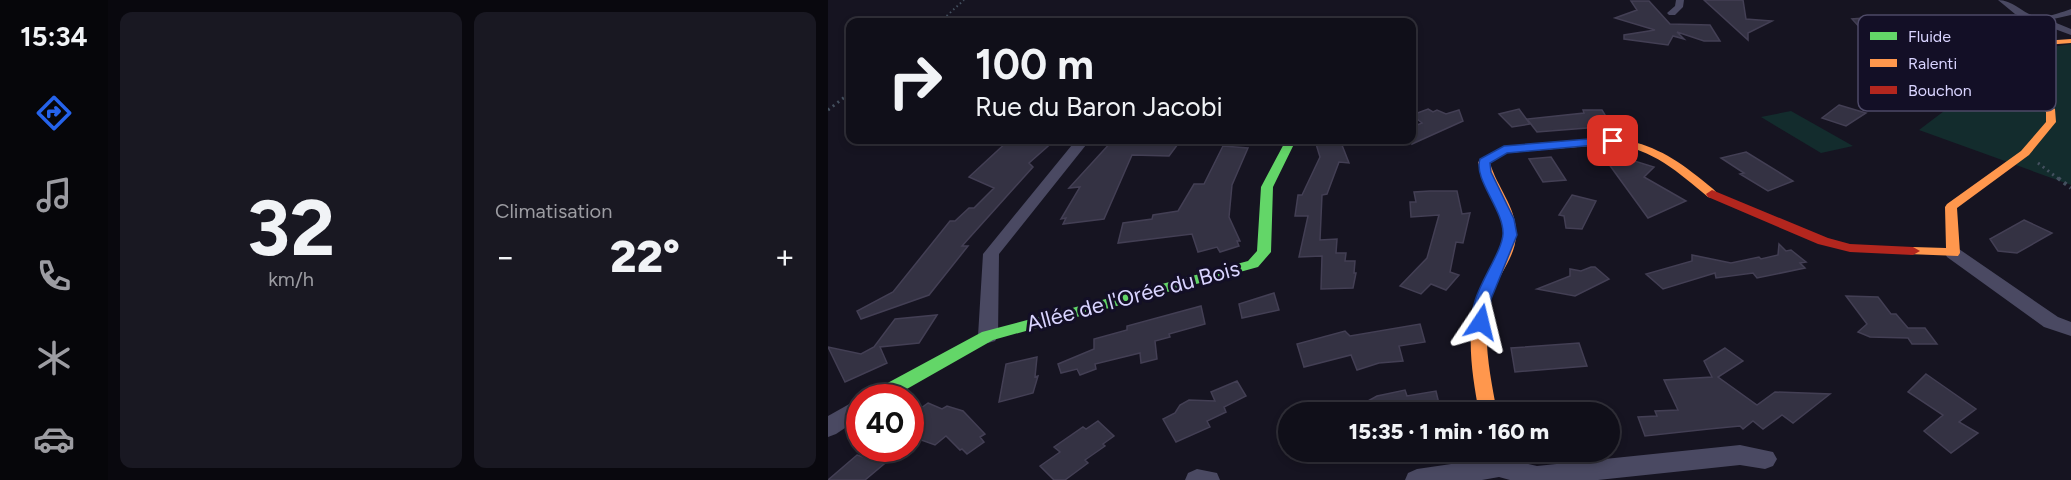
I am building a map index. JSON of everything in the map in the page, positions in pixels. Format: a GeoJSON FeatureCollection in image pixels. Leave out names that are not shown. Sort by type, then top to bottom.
{"type":"FeatureCollection","features":[{"type":"Feature","properties":{"kind":"street"},"geometry":{"type":"LineString","coordinates":[[1672,13],[1679,7],[1680,0]]}},
{"type":"Feature","properties":{"kind":"street"},"geometry":{"type":"LineString","coordinates":[[2001,0],[2026,15]]}},
{"type":"Feature","properties":{"kind":"street"},"geometry":{"type":"LineString","coordinates":[[2056,16],[2071,12]]}},
{"type":"Feature","properties":{"kind":"street"},"geometry":{"type":"LineString","coordinates":[[2056,26],[2071,32]]}},
{"type":"Feature","properties":{"kind":"street"},"geometry":{"type":"LineString","coordinates":[[2056,42],[2071,41]]}},
{"type":"Feature","properties":{"kind":"street"},"geometry":{"type":"LineString","coordinates":[[1953,253],[1951,207],[2025,153],[2051,122],[2051,111]]}},
{"type":"Feature","properties":{"kind":"street"},"geometry":{"type":"LineString","coordinates":[[1487,402],[1478,345],[1484,299],[1510,235],[1508,219],[1485,172],[1484,162],[1504,150],[1613,141],[1628,142],[1653,149],[1712,194],[1823,241],[1850,249],[1953,253],[2051,322],[2071,329]]}},
{"type":"Feature","properties":{"kind":"street"},"geometry":{"type":"LineString","coordinates":[[988,336],[991,254],[1080,144]]}},
{"type":"Feature","properties":{"kind":"street","name":"Allée de l'Orée du Bois"},"geometry":{"type":"LineString","coordinates":[[901,384],[988,336],[1253,264],[1264,252],[1267,187],[1289,144]]}},
{"type":"Feature","properties":{"kind":"street"},"geometry":{"type":"LineString","coordinates":[[828,428],[846,416]]}},
{"type":"Feature","properties":{"kind":"street"},"geometry":{"type":"LineString","coordinates":[[1417,480],[1501,466],[1537,476],[1740,455],[1765,459]]}},
{"type":"Feature","properties":{"kind":"street"},"geometry":{"type":"LineString","coordinates":[[1197,480],[1208,480]]}},
{"type":"Feature","properties":{"kind":"path"},"geometry":{"type":"LineString","coordinates":[[944,18],[964,0]]}},
{"type":"Feature","properties":{"kind":"path"},"geometry":{"type":"LineString","coordinates":[[828,110],[846,96]]}},
{"type":"Feature","properties":{"kind":"path"},"geometry":{"type":"LineString","coordinates":[[2025,153],[2071,188]]}},
{"type":"Feature","properties":{"kind":"green space"},"geometry":{"type":"Polygon","coordinates":[[[2071,44],[2071,185],[1919,130],[1944,111],[2056,111],[2056,46],[2071,44]]]}},
{"type":"Feature","properties":{"kind":"green space"},"geometry":{"type":"Polygon","coordinates":[[[1791,111],[1853,146],[1821,153],[1761,117],[1791,111]]]}},
{"type":"Feature","properties":{"kind":"building"},"geometry":{"type":"Polygon","coordinates":[[[1704,0],[1743,0],[1746,19],[1772,21],[1748,33],[1748,40],[1704,0]]]}},
{"type":"Feature","properties":{"kind":"building"},"geometry":{"type":"Polygon","coordinates":[[[1631,1],[1649,1],[1670,24],[1710,25],[1720,41],[1704,41],[1677,32],[1684,39],[1673,36],[1668,45],[1624,39],[1624,35],[1655,30],[1615,18],[1637,10],[1631,1]]]}},
{"type":"Feature","properties":{"kind":"building"},"geometry":{"type":"Polygon","coordinates":[[[1839,105],[1866,113],[1846,126],[1822,118],[1839,105]]]}},
{"type":"Feature","properties":{"kind":"building"},"geometry":{"type":"Polygon","coordinates":[[[1428,109],[1446,114],[1459,110],[1463,121],[1416,142],[1416,125],[1422,123],[1416,118],[1416,114],[1428,109]]]}},
{"type":"Feature","properties":{"kind":"building"},"geometry":{"type":"Polygon","coordinates":[[[1519,109],[1530,124],[1512,127],[1499,114],[1519,109]]]}},
{"type":"Feature","properties":{"kind":"building"},"geometry":{"type":"Polygon","coordinates":[[[1583,110],[1602,110],[1612,126],[1537,132],[1527,119],[1584,113],[1583,110]]]}},
{"type":"Feature","properties":{"kind":"building"},"geometry":{"type":"Polygon","coordinates":[[[1005,144],[1050,144],[1029,163],[1033,167],[962,246],[968,246],[929,295],[861,319],[857,311],[893,292],[950,221],[955,221],[969,208],[974,208],[994,188],[969,177],[1005,144]]]}},
{"type":"Feature","properties":{"kind":"building"},"geometry":{"type":"Polygon","coordinates":[[[1109,144],[1178,144],[1169,156],[1132,155],[1104,219],[1063,224],[1066,218],[1061,219],[1080,187],[1069,188],[1109,144]]]}},
{"type":"Feature","properties":{"kind":"building"},"geometry":{"type":"Polygon","coordinates":[[[1316,144],[1342,144],[1349,163],[1339,162],[1327,194],[1322,195],[1320,240],[1337,239],[1336,253],[1346,253],[1345,261],[1355,261],[1354,273],[1356,273],[1353,288],[1321,289],[1322,256],[1299,257],[1308,216],[1295,216],[1298,195],[1302,195],[1320,157],[1316,144]]]}},
{"type":"Feature","properties":{"kind":"building"},"geometry":{"type":"Polygon","coordinates":[[[1223,146],[1248,148],[1232,185],[1229,217],[1240,241],[1237,241],[1239,246],[1220,252],[1217,247],[1198,252],[1192,234],[1118,243],[1123,223],[1152,219],[1153,215],[1178,211],[1194,184],[1204,184],[1223,146]]]}},
{"type":"Feature","properties":{"kind":"building"},"geometry":{"type":"Polygon","coordinates":[[[1746,152],[1793,181],[1768,191],[1740,174],[1744,173],[1721,158],[1746,152]]]}},
{"type":"Feature","properties":{"kind":"building"},"geometry":{"type":"Polygon","coordinates":[[[1603,156],[1620,161],[1625,158],[1654,167],[1644,177],[1686,201],[1648,218],[1603,156]]]}},
{"type":"Feature","properties":{"kind":"building"},"geometry":{"type":"Polygon","coordinates":[[[1551,157],[1566,180],[1543,182],[1529,159],[1551,157]]]}},
{"type":"Feature","properties":{"kind":"building"},"geometry":{"type":"Polygon","coordinates":[[[1457,191],[1462,214],[1470,213],[1463,243],[1456,242],[1450,272],[1459,275],[1446,290],[1431,284],[1421,294],[1400,286],[1427,258],[1439,215],[1411,217],[1410,202],[1416,202],[1414,192],[1457,191]]]}},
{"type":"Feature","properties":{"kind":"building"},"geometry":{"type":"Polygon","coordinates":[[[1572,195],[1596,201],[1582,229],[1566,228],[1564,216],[1559,215],[1572,195]]]}},
{"type":"Feature","properties":{"kind":"building"},"geometry":{"type":"Polygon","coordinates":[[[2024,220],[2052,233],[2017,253],[1998,251],[1990,239],[2024,220]]]}},
{"type":"Feature","properties":{"kind":"building"},"geometry":{"type":"Polygon","coordinates":[[[1779,244],[1786,251],[1791,250],[1806,262],[1800,263],[1805,268],[1757,278],[1753,273],[1716,278],[1715,273],[1663,289],[1646,274],[1692,261],[1692,255],[1731,263],[1759,257],[1761,259],[1778,255],[1779,244]]]}},
{"type":"Feature","properties":{"kind":"building"},"geometry":{"type":"Polygon","coordinates":[[[1595,267],[1609,279],[1575,296],[1537,289],[1570,276],[1570,269],[1581,271],[1595,267]]]}},
{"type":"Feature","properties":{"kind":"building"},"geometry":{"type":"Polygon","coordinates":[[[1274,293],[1279,310],[1242,318],[1239,304],[1274,293]]]}},
{"type":"Feature","properties":{"kind":"building"},"geometry":{"type":"Polygon","coordinates":[[[1846,296],[1878,297],[1891,314],[1896,314],[1908,328],[1925,328],[1937,344],[1912,344],[1908,338],[1870,337],[1858,332],[1867,324],[1846,296]]]}},
{"type":"Feature","properties":{"kind":"building"},"geometry":{"type":"Polygon","coordinates":[[[1201,306],[1205,324],[1169,334],[1170,337],[1155,341],[1157,359],[1141,363],[1140,353],[1095,364],[1096,369],[1080,375],[1077,369],[1061,373],[1058,364],[1094,349],[1094,339],[1127,330],[1127,326],[1201,306]]]}},
{"type":"Feature","properties":{"kind":"building"},"geometry":{"type":"Polygon","coordinates":[[[937,315],[919,343],[880,347],[887,363],[845,382],[828,347],[861,354],[874,347],[895,319],[937,315]]]}},
{"type":"Feature","properties":{"kind":"building"},"geometry":{"type":"Polygon","coordinates":[[[1420,324],[1425,342],[1399,346],[1403,361],[1379,363],[1357,370],[1351,355],[1304,367],[1297,344],[1345,331],[1350,336],[1420,324]]]}},
{"type":"Feature","properties":{"kind":"building"},"geometry":{"type":"Polygon","coordinates":[[[1579,343],[1587,366],[1515,372],[1511,348],[1579,343]]]}},
{"type":"Feature","properties":{"kind":"building"},"geometry":{"type":"Polygon","coordinates":[[[1725,348],[1743,361],[1718,377],[1757,405],[1775,392],[1830,394],[1793,423],[1782,415],[1763,429],[1753,421],[1743,429],[1740,426],[1645,436],[1638,417],[1657,416],[1655,411],[1678,410],[1664,380],[1712,377],[1704,361],[1725,348]]]}},
{"type":"Feature","properties":{"kind":"building"},"geometry":{"type":"Polygon","coordinates":[[[1037,357],[1035,377],[1038,376],[1033,393],[999,402],[1006,364],[1037,357]]]}},
{"type":"Feature","properties":{"kind":"building"},"geometry":{"type":"Polygon","coordinates":[[[1926,374],[1976,409],[1959,422],[1978,433],[1951,453],[1924,431],[1943,415],[1908,392],[1926,374]]]}},
{"type":"Feature","properties":{"kind":"building"},"geometry":{"type":"Polygon","coordinates":[[[1237,381],[1246,396],[1224,407],[1226,412],[1207,421],[1210,427],[1176,442],[1163,419],[1175,413],[1180,405],[1189,400],[1215,401],[1211,392],[1237,381]]]}},
{"type":"Feature","properties":{"kind":"building"},"geometry":{"type":"Polygon","coordinates":[[[1405,390],[1407,396],[1436,391],[1439,402],[1366,402],[1377,396],[1405,390]]]}},
{"type":"Feature","properties":{"kind":"building"},"geometry":{"type":"Polygon","coordinates":[[[928,403],[942,409],[947,406],[963,411],[985,434],[980,437],[984,442],[967,454],[946,436],[935,445],[924,441],[924,406],[928,403]]]}},
{"type":"Feature","properties":{"kind":"building"},"geometry":{"type":"Polygon","coordinates":[[[1098,421],[1114,436],[1103,444],[1105,446],[1085,460],[1088,463],[1065,480],[1054,480],[1040,466],[1060,452],[1054,447],[1083,427],[1086,429],[1098,421]]]}},
{"type":"Feature","properties":{"kind":"building"},"geometry":{"type":"Polygon","coordinates":[[[849,462],[884,464],[865,480],[828,480],[849,462]]]}},
{"type":"Feature","properties":{"kind":"traffic: fast"},"geometry":{"type":"LineString","coordinates":[[901,384],[988,336],[1253,264],[1264,252],[1267,187],[1289,144]]}},
{"type":"Feature","properties":{"kind":"traffic: slow"},"geometry":{"type":"LineString","coordinates":[[2056,42],[2071,41]]}},
{"type":"Feature","properties":{"kind":"traffic: slow"},"geometry":{"type":"LineString","coordinates":[[1913,251],[1953,253],[1951,207],[2025,153],[2051,122],[2051,111]]}},
{"type":"Feature","properties":{"kind":"traffic: slow"},"geometry":{"type":"LineString","coordinates":[[1486,402],[1479,338],[1481,308],[1488,287],[1507,251],[1510,235],[1504,207],[1490,180],[1484,162],[1504,150],[1613,141],[1629,143],[1656,152],[1712,194]]}},
{"type":"Feature","properties":{"kind":"traffic: jam"},"geometry":{"type":"LineString","coordinates":[[1712,194],[1823,241],[1850,248],[1913,251]]}},
{"type":"Feature","properties":{"kind":"route"},"geometry":{"type":"LineString","coordinates":[[1481,322],[1484,299],[1510,235],[1508,219],[1485,172],[1484,162],[1504,150],[1522,147],[1613,141]]}}]}
